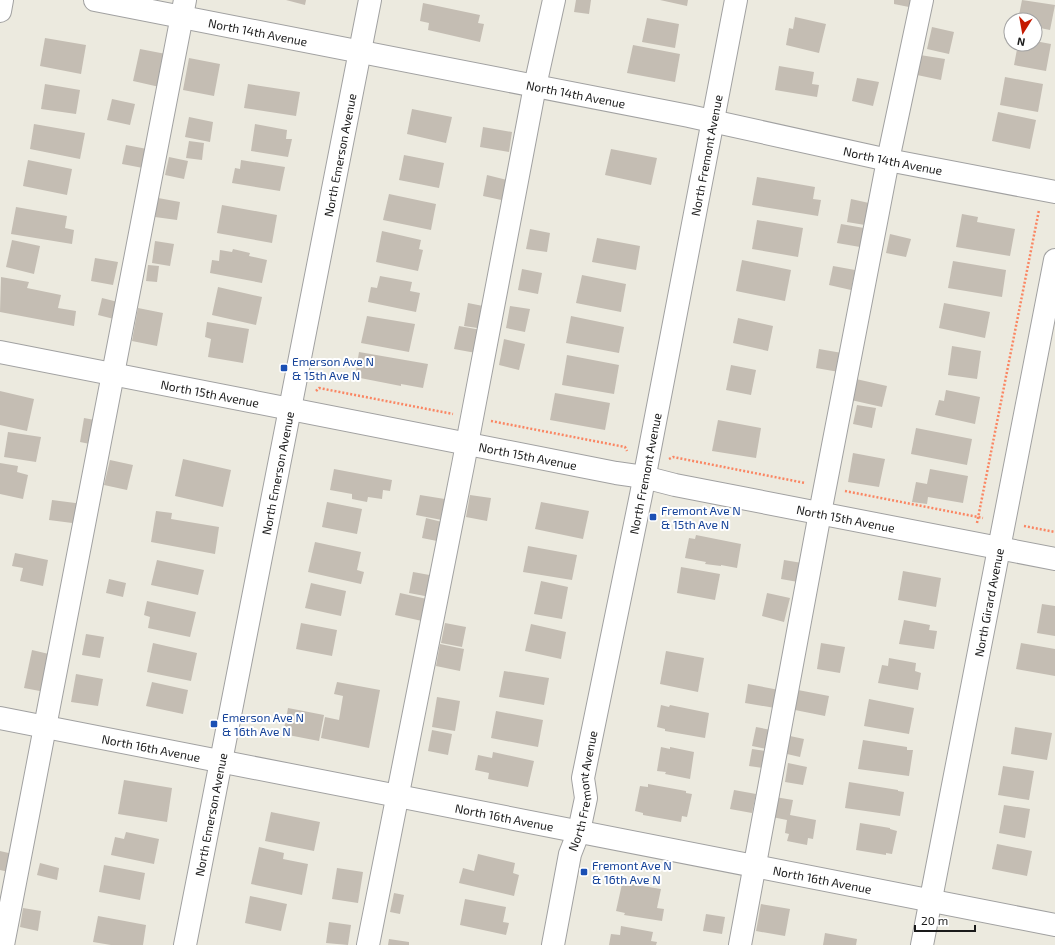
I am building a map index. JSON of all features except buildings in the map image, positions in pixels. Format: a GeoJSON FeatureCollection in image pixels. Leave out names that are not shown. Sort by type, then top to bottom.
{"type":"FeatureCollection","features":[{"type":"Feature","properties":{"kind":"street"},"geometry":{"type":"LineString","coordinates":[[0,11],[2,0]]}},
{"type":"Feature","properties":{"kind":"street","name":"North 14th Avenue"},"geometry":{"type":"LineString","coordinates":[[95,0],[184,8],[360,52],[713,121],[1048,198]]}},
{"type":"Feature","properties":{"kind":"street","name":"North Emerson Avenue"},"geometry":{"type":"LineString","coordinates":[[184,945],[370,0]]}},
{"type":"Feature","properties":{"kind":"street"},"geometry":{"type":"LineString","coordinates":[[368,945],[467,444],[535,86],[554,0]]}},
{"type":"Feature","properties":{"kind":"street","name":"North Fremont Avenue"},"geometry":{"type":"LineString","coordinates":[[553,945],[570,854],[579,832],[586,798],[583,778],[644,477],[736,0]]}},
{"type":"Feature","properties":{"kind":"street"},"geometry":{"type":"LineString","coordinates":[[740,945],[820,513],[888,160],[922,0]]}},
{"type":"Feature","properties":{"kind":"street"},"geometry":{"type":"LineString","coordinates":[[3,945],[184,8]]}},
{"type":"Feature","properties":{"kind":"street","name":"North Girard Avenue"},"geometry":{"type":"LineString","coordinates":[[922,945],[1055,260]]}},
{"type":"Feature","properties":{"kind":"street","name":"North 15th Avenue"},"geometry":{"type":"LineString","coordinates":[[0,352],[616,473],[644,477],[676,485],[1055,559]]}},
{"type":"Feature","properties":{"kind":"street","name":"North 16th Avenue"},"geometry":{"type":"LineString","coordinates":[[0,718],[1055,925]]}},
{"type":"Feature","properties":{"kind":"path"},"geometry":{"type":"LineString","coordinates":[[976,524],[1048,198]]}},
{"type":"Feature","properties":{"kind":"path"},"geometry":{"type":"LineString","coordinates":[[1018,525],[1055,532]]}},
{"type":"Feature","properties":{"kind":"place","name":"Emerson Ave N & 15th Ave N"},"geometry":{"type":"Point","coordinates":[284,368]}},
{"type":"Feature","properties":{"kind":"place","name":"Fremont Ave N & 15th Ave N"},"geometry":{"type":"Point","coordinates":[653,517]}},
{"type":"Feature","properties":{"kind":"place","name":"Emerson Ave N & 16th Ave N"},"geometry":{"type":"Point","coordinates":[214,724]}},
{"type":"Feature","properties":{"kind":"place","name":"Fremont Ave N & 16th Ave N"},"geometry":{"type":"Point","coordinates":[584,872]}}]}
